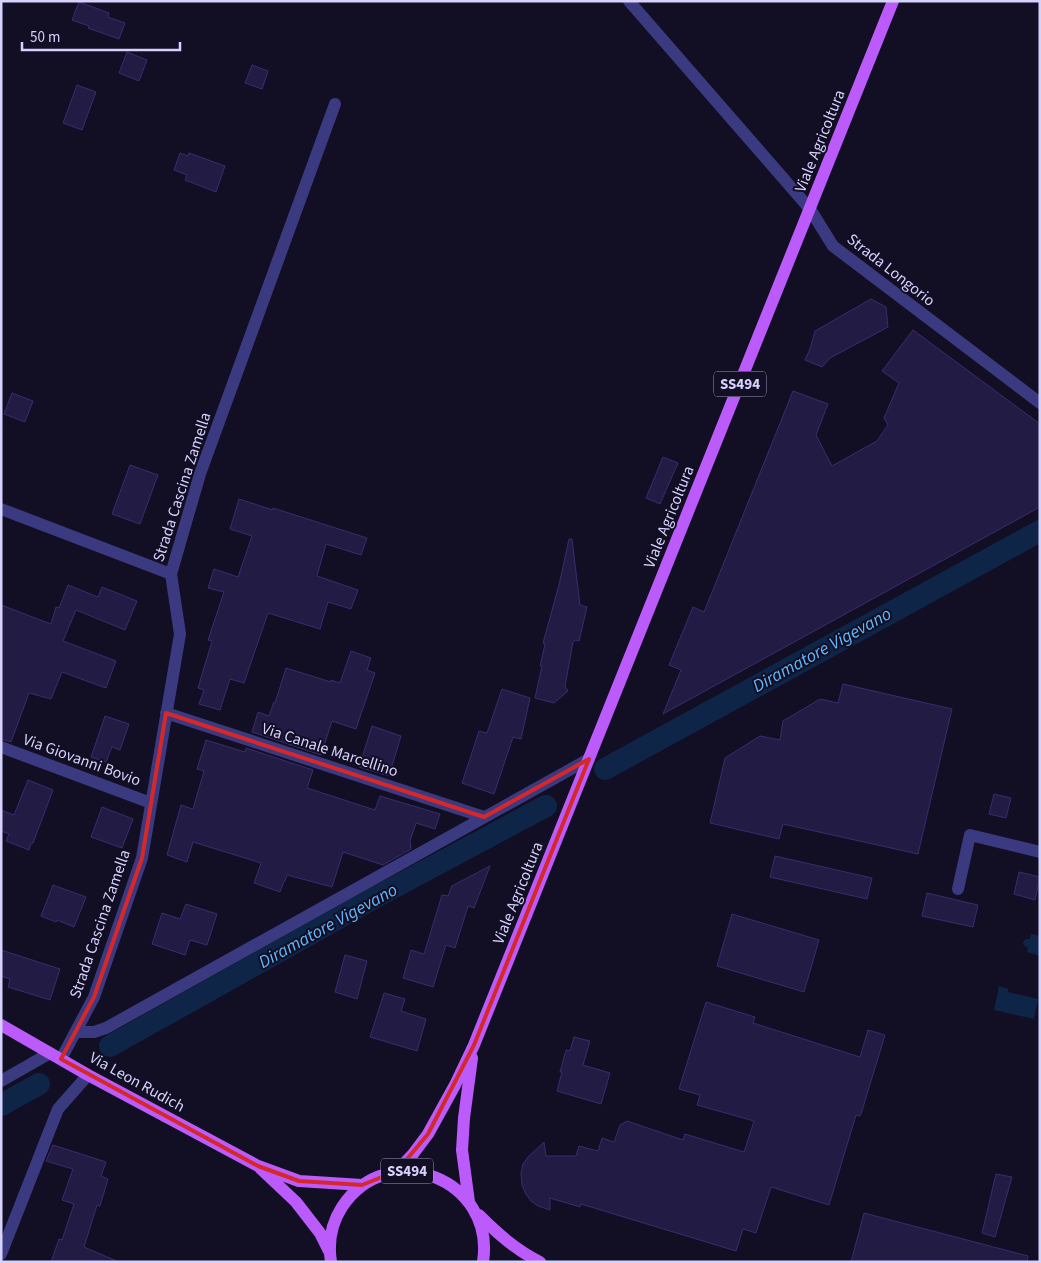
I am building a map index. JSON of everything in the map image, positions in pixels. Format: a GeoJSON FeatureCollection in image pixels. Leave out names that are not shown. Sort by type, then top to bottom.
{"type":"FeatureCollection","features":[{"type":"Feature","properties":{"kind":"main road","name":"Viale Agricoltura"},"geometry":{"type":"LineString","coordinates":[[397,1171],[428,1134],[455,1086],[474,1045],[894,1]]}},
{"type":"Feature","properties":{"kind":"main road","name":"Via Leon Rudich"},"geometry":{"type":"LineString","coordinates":[[1,1025],[258,1166]]}},
{"type":"Feature","properties":{"kind":"main road","name":"Viale Agricoltura"},"geometry":{"type":"LineString","coordinates":[[474,1045],[464,1118],[462,1150],[472,1206],[482,1230],[483,1262]]}},
{"type":"Feature","properties":{"kind":"main road"},"geometry":{"type":"LineString","coordinates":[[258,1166],[299,1181],[362,1185]]}},
{"type":"Feature","properties":{"kind":"main road"},"geometry":{"type":"LineString","coordinates":[[258,1166],[296,1202],[320,1233],[330,1256]]}},
{"type":"Feature","properties":{"kind":"main road","name":"Viale Agricoltura"},"geometry":{"type":"LineString","coordinates":[[330,1256],[331,1232],[338,1214],[348,1198],[362,1185],[379,1176],[397,1171],[417,1172],[437,1177],[454,1187],[472,1206]]}},
{"type":"Feature","properties":{"kind":"main road"},"geometry":{"type":"LineString","coordinates":[[472,1206],[498,1234],[524,1254],[540,1262]]}},
{"type":"Feature","properties":{"kind":"street","name":"Strada Longorio"},"geometry":{"type":"LineString","coordinates":[[629,1],[810,209],[834,246],[1040,403]]}},
{"type":"Feature","properties":{"kind":"street","name":"Strada Cascina Zamella"},"geometry":{"type":"LineString","coordinates":[[56,1056],[76,1032],[94,997],[142,858],[180,634],[171,574],[200,474],[336,104]]}},
{"type":"Feature","properties":{"kind":"street"},"geometry":{"type":"LineString","coordinates":[[1,510],[171,574]]}},
{"type":"Feature","properties":{"kind":"street","name":"Via Canale Marcellino"},"geometry":{"type":"LineString","coordinates":[[166,713],[484,817]]}},
{"type":"Feature","properties":{"kind":"street","name":"Via Giovanni Bovio"},"geometry":{"type":"LineString","coordinates":[[1,747],[151,803]]}},
{"type":"Feature","properties":{"kind":"street"},"geometry":{"type":"LineString","coordinates":[[76,1032],[94,1032],[106,1028],[484,817],[587,763]]}},
{"type":"Feature","properties":{"kind":"street"},"geometry":{"type":"LineString","coordinates":[[958,888],[970,835],[1040,852]]}},
{"type":"Feature","properties":{"kind":"street"},"geometry":{"type":"LineString","coordinates":[[1,1081],[56,1056]]}},
{"type":"Feature","properties":{"kind":"street"},"geometry":{"type":"LineString","coordinates":[[1,1254],[58,1109],[88,1074]]}},
{"type":"Feature","properties":{"kind":"highlighted area"},"geometry":{"type":"Polygon","coordinates":[[[166,713],[484,817],[589,759],[474,1045],[428,1134],[397,1171],[362,1185],[299,1181],[258,1166],[88,1075],[61,1059],[94,997],[142,858],[166,713]]]}},
{"type":"Feature","properties":{"kind":"water"},"geometry":{"type":"Polygon","coordinates":[[[1031,934],[1040,936],[1040,956],[1027,952],[1028,947],[1023,944],[1026,939],[1030,939],[1031,934]]]}},
{"type":"Feature","properties":{"kind":"water"},"geometry":{"type":"Polygon","coordinates":[[[999,986],[1008,989],[1008,992],[1038,999],[1034,1019],[994,1010],[999,986]]]}},
{"type":"Feature","properties":{"kind":"building"},"geometry":{"type":"Polygon","coordinates":[[[79,2],[109,13],[108,17],[125,23],[119,39],[72,20],[79,2]]]}},
{"type":"Feature","properties":{"kind":"building"},"geometry":{"type":"Polygon","coordinates":[[[127,52],[147,60],[139,81],[119,73],[127,52]]]}},
{"type":"Feature","properties":{"kind":"building"},"geometry":{"type":"Polygon","coordinates":[[[252,65],[268,71],[262,89],[245,83],[252,65]]]}},
{"type":"Feature","properties":{"kind":"building"},"geometry":{"type":"Polygon","coordinates":[[[77,85],[96,92],[82,130],[63,123],[77,85]]]}},
{"type":"Feature","properties":{"kind":"building"},"geometry":{"type":"Polygon","coordinates":[[[180,153],[188,156],[189,153],[225,166],[216,192],[185,180],[187,175],[174,170],[180,153]]]}},
{"type":"Feature","properties":{"kind":"building"},"geometry":{"type":"Polygon","coordinates":[[[871,299],[886,307],[888,327],[830,358],[822,367],[805,360],[815,331],[871,299]]]}},
{"type":"Feature","properties":{"kind":"building"},"geometry":{"type":"Polygon","coordinates":[[[913,330],[1040,424],[1040,507],[663,714],[681,670],[669,665],[693,607],[704,612],[793,391],[828,404],[816,435],[832,466],[877,441],[888,425],[884,418],[899,383],[882,371],[913,330]]]}},
{"type":"Feature","properties":{"kind":"building"},"geometry":{"type":"Polygon","coordinates":[[[12,393],[33,401],[25,422],[4,414],[12,393]]]}},
{"type":"Feature","properties":{"kind":"building"},"geometry":{"type":"Polygon","coordinates":[[[663,457],[678,463],[660,504],[646,498],[663,457]]]}},
{"type":"Feature","properties":{"kind":"building"},"geometry":{"type":"Polygon","coordinates":[[[130,465],[158,475],[140,524],[112,514],[130,465]]]}},
{"type":"Feature","properties":{"kind":"building"},"geometry":{"type":"Polygon","coordinates":[[[239,499],[367,538],[361,555],[326,544],[317,576],[358,590],[351,609],[328,602],[320,629],[268,613],[244,683],[230,679],[220,710],[199,704],[204,690],[198,688],[212,641],[208,640],[224,592],[208,588],[214,569],[238,577],[252,536],[230,529],[239,499]]]}},
{"type":"Feature","properties":{"kind":"building"},"geometry":{"type":"Polygon","coordinates":[[[569,539],[572,539],[580,605],[587,607],[579,641],[575,640],[573,642],[565,686],[568,691],[554,703],[535,698],[542,666],[540,666],[545,644],[543,643],[569,539]]]}},
{"type":"Feature","properties":{"kind":"building"},"geometry":{"type":"Polygon","coordinates":[[[68,585],[98,597],[102,587],[137,601],[125,630],[76,610],[63,641],[116,661],[106,688],[62,672],[51,699],[29,693],[11,742],[1,739],[1,605],[51,624],[56,607],[59,608],[68,585]]]}},
{"type":"Feature","properties":{"kind":"building"},"geometry":{"type":"Polygon","coordinates":[[[351,651],[371,658],[367,670],[375,673],[356,729],[332,721],[321,755],[252,732],[258,712],[269,716],[286,668],[340,683],[351,651]]]}},
{"type":"Feature","properties":{"kind":"building"},"geometry":{"type":"Polygon","coordinates":[[[843,684],[952,709],[918,854],[783,824],[779,839],[710,823],[725,758],[760,736],[780,740],[783,721],[820,699],[838,703],[843,684]]]}},
{"type":"Feature","properties":{"kind":"building"},"geometry":{"type":"Polygon","coordinates":[[[502,689],[530,698],[521,739],[513,737],[494,794],[462,783],[479,731],[487,733],[502,689]]]}},
{"type":"Feature","properties":{"kind":"building"},"geometry":{"type":"Polygon","coordinates":[[[105,716],[129,724],[120,750],[112,747],[106,762],[91,757],[105,716]]]}},
{"type":"Feature","properties":{"kind":"building"},"geometry":{"type":"Polygon","coordinates":[[[372,726],[401,736],[389,776],[359,767],[372,726]]]}},
{"type":"Feature","properties":{"kind":"building"},"geometry":{"type":"Polygon","coordinates":[[[206,740],[245,752],[246,748],[313,770],[307,788],[375,810],[380,796],[440,814],[435,829],[416,823],[410,841],[411,849],[383,865],[343,852],[332,887],[287,875],[280,892],[254,883],[261,863],[193,842],[187,862],[167,855],[181,805],[193,809],[204,771],[197,769],[206,740]]]}},
{"type":"Feature","properties":{"kind":"building"},"geometry":{"type":"Polygon","coordinates":[[[28,780],[53,790],[29,850],[6,841],[9,834],[1,831],[1,810],[14,815],[28,780]]]}},
{"type":"Feature","properties":{"kind":"building"},"geometry":{"type":"Polygon","coordinates":[[[994,794],[1011,798],[1006,818],[989,814],[994,794]]]}},
{"type":"Feature","properties":{"kind":"building"},"geometry":{"type":"Polygon","coordinates":[[[102,807],[133,819],[122,848],[91,837],[102,807]]]}},
{"type":"Feature","properties":{"kind":"building"},"geometry":{"type":"Polygon","coordinates":[[[775,856],[872,878],[867,899],[770,877],[775,856]]]}},
{"type":"Feature","properties":{"kind":"building"},"geometry":{"type":"Polygon","coordinates":[[[490,866],[474,908],[468,906],[455,948],[446,945],[433,987],[403,978],[411,950],[424,954],[442,895],[448,896],[452,886],[490,866]]]}},
{"type":"Feature","properties":{"kind":"building"},"geometry":{"type":"Polygon","coordinates":[[[1019,872],[1040,877],[1035,900],[1014,894],[1019,872]]]}},
{"type":"Feature","properties":{"kind":"building"},"geometry":{"type":"Polygon","coordinates":[[[53,885],[86,897],[74,927],[41,916],[53,885]]]}},
{"type":"Feature","properties":{"kind":"building"},"geometry":{"type":"Polygon","coordinates":[[[927,893],[978,905],[973,927],[922,916],[927,893]]]}},
{"type":"Feature","properties":{"kind":"building"},"geometry":{"type":"Polygon","coordinates":[[[186,904],[217,914],[207,945],[190,940],[185,955],[152,944],[162,913],[180,919],[186,904]]]}},
{"type":"Feature","properties":{"kind":"building"},"geometry":{"type":"Polygon","coordinates":[[[732,914],[819,940],[804,992],[717,966],[732,914]]]}},
{"type":"Feature","properties":{"kind":"building"},"geometry":{"type":"Polygon","coordinates":[[[1,950],[60,969],[50,1000],[8,987],[10,979],[1,976],[1,950]]]}},
{"type":"Feature","properties":{"kind":"building"},"geometry":{"type":"Polygon","coordinates":[[[345,955],[367,961],[357,999],[335,992],[345,955]]]}},
{"type":"Feature","properties":{"kind":"building"},"geometry":{"type":"Polygon","coordinates":[[[384,993],[405,999],[401,1011],[426,1019],[417,1051],[370,1037],[384,993]]]}},
{"type":"Feature","properties":{"kind":"building"},"geometry":{"type":"Polygon","coordinates":[[[706,1002],[755,1017],[753,1023],[860,1057],[868,1030],[885,1035],[861,1114],[860,1116],[856,1115],[829,1205],[771,1187],[756,1233],[743,1229],[736,1251],[581,1204],[580,1207],[550,1198],[550,1210],[538,1206],[531,1201],[522,1185],[521,1173],[523,1164],[528,1157],[544,1142],[546,1156],[576,1156],[579,1146],[598,1151],[602,1138],[614,1142],[620,1125],[627,1121],[683,1140],[685,1134],[744,1152],[754,1121],[697,1105],[700,1095],[679,1089],[706,1002]]]}},
{"type":"Feature","properties":{"kind":"building"},"geometry":{"type":"Polygon","coordinates":[[[574,1037],[590,1041],[583,1065],[610,1073],[601,1104],[557,1091],[566,1050],[570,1051],[574,1037]]]}},
{"type":"Feature","properties":{"kind":"building"},"geometry":{"type":"Polygon","coordinates":[[[53,1145],[106,1162],[101,1176],[108,1179],[100,1206],[97,1205],[84,1247],[119,1262],[51,1262],[59,1239],[62,1240],[74,1204],[62,1200],[73,1169],[46,1161],[53,1145]]]}},
{"type":"Feature","properties":{"kind":"building"},"geometry":{"type":"Polygon","coordinates":[[[996,1174],[1012,1177],[995,1237],[982,1233],[996,1174]]]}},
{"type":"Feature","properties":{"kind":"building"},"geometry":{"type":"Polygon","coordinates":[[[864,1213],[1028,1256],[1027,1262],[851,1262],[864,1213]]]}},
{"type":"Feature","properties":{"kind":"waterway","name":"Diramatore Vigevano"},"geometry":{"type":"LineString","coordinates":[[605,769],[1040,531]]}},
{"type":"Feature","properties":{"kind":"waterway","name":"Diramatore Vigevano"},"geometry":{"type":"LineString","coordinates":[[110,1046],[376,897],[546,806]]}},
{"type":"Feature","properties":{"kind":"waterway","name":"Diramatore Vigevano"},"geometry":{"type":"LineString","coordinates":[[1,1105],[39,1084]]}}]}
